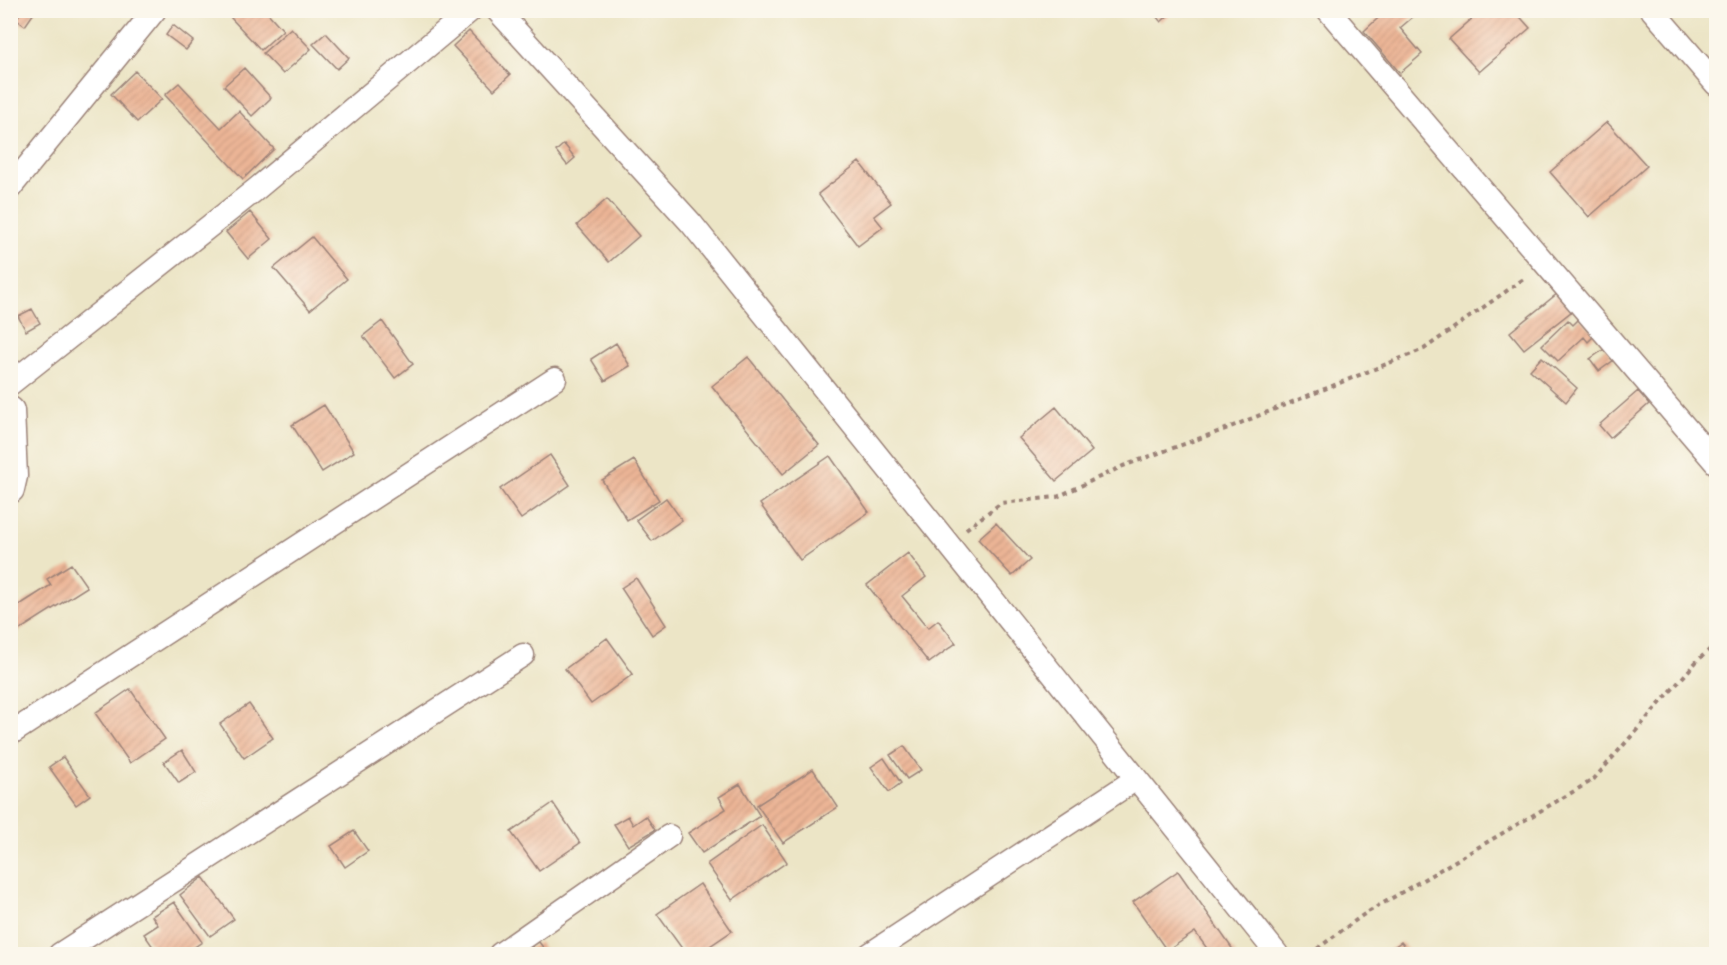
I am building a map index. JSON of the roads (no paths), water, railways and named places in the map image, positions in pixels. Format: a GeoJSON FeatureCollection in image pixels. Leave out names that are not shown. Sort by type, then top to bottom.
{"type":"FeatureCollection","features":[{"type":"Feature","properties":{"kind":"street"},"geometry":{"type":"LineString","coordinates":[[10,188],[155,10]]}},
{"type":"Feature","properties":{"kind":"street"},"geometry":{"type":"LineString","coordinates":[[10,384],[254,191],[471,10]]}},
{"type":"Feature","properties":{"kind":"street"},"geometry":{"type":"LineString","coordinates":[[497,10],[691,223],[1277,954]]}},
{"type":"Feature","properties":{"kind":"street"},"geometry":{"type":"LineString","coordinates":[[1328,10],[1716,463]]}},
{"type":"Feature","properties":{"kind":"street"},"geometry":{"type":"LineString","coordinates":[[1652,10],[1716,84]]}},
{"type":"Feature","properties":{"kind":"street"},"geometry":{"type":"LineString","coordinates":[[10,734],[555,379]]}},
{"type":"Feature","properties":{"kind":"street"},"geometry":{"type":"LineString","coordinates":[[10,411],[13,476],[10,489]]}},
{"type":"Feature","properties":{"kind":"street"},"geometry":{"type":"LineString","coordinates":[[60,954],[524,655]]}},
{"type":"Feature","properties":{"kind":"street"},"geometry":{"type":"LineString","coordinates":[[870,954],[1136,779]]}},
{"type":"Feature","properties":{"kind":"street"},"geometry":{"type":"LineString","coordinates":[[500,954],[669,836]]}}]}
